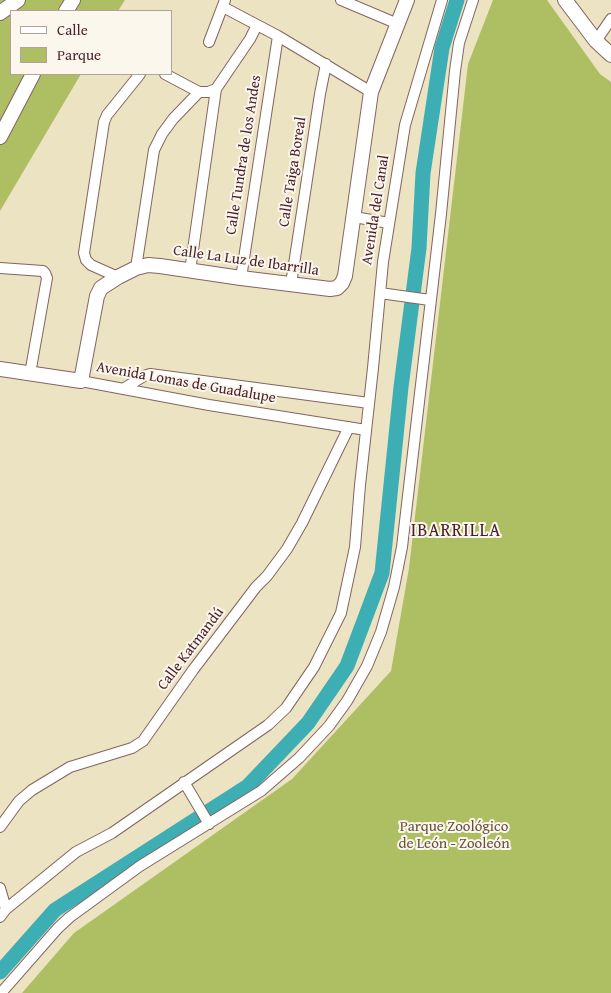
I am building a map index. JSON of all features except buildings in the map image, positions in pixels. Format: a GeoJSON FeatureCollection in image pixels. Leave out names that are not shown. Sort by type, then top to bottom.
{"type":"FeatureCollection","features":[{"type":"Feature","properties":{"kind":"street"},"geometry":{"type":"LineString","coordinates":[[0,13],[18,0]]}},
{"type":"Feature","properties":{"kind":"street"},"geometry":{"type":"LineString","coordinates":[[341,0],[398,24]]}},
{"type":"Feature","properties":{"kind":"street","name":"Calle La Luz de Ibarrilla"},"geometry":{"type":"LineString","coordinates":[[136,268],[148,265],[330,289],[337,288],[342,284],[346,276],[371,92],[407,0]]}},
{"type":"Feature","properties":{"kind":"street","name":"Avenida del Canal"},"geometry":{"type":"LineString","coordinates":[[3,913],[76,852],[112,833],[187,786],[268,725],[286,708],[314,667],[341,613],[355,547],[380,293],[405,124],[442,0]]}},
{"type":"Feature","properties":{"kind":"street"},"geometry":{"type":"LineString","coordinates":[[1,993],[70,917],[207,820],[261,791],[299,758],[329,726],[347,701],[367,666],[381,632],[394,588],[402,547],[427,299],[459,43],[473,0]]}},
{"type":"Feature","properties":{"kind":"street"},"geometry":{"type":"LineString","coordinates":[[565,0],[596,41],[611,55]]}},
{"type":"Feature","properties":{"kind":"street"},"geometry":{"type":"LineString","coordinates":[[209,42],[224,4],[371,92]]}},
{"type":"Feature","properties":{"kind":"street"},"geometry":{"type":"LineString","coordinates":[[596,41],[611,20]]}},
{"type":"Feature","properties":{"kind":"street"},"geometry":{"type":"LineString","coordinates":[[190,270],[216,89],[250,39],[257,25]]}},
{"type":"Feature","properties":{"kind":"street","name":"Calle Tundra de los Andes"},"geometry":{"type":"LineString","coordinates":[[241,278],[278,36]]}},
{"type":"Feature","properties":{"kind":"street","name":"Calle Taiga Boreal"},"geometry":{"type":"LineString","coordinates":[[291,284],[326,64]]}},
{"type":"Feature","properties":{"kind":"street"},"geometry":{"type":"LineString","coordinates":[[0,137],[32,75]]}},
{"type":"Feature","properties":{"kind":"street"},"geometry":{"type":"LineString","coordinates":[[118,277],[91,265],[86,260],[84,253],[104,122],[107,115],[139,75]]}},
{"type":"Feature","properties":{"kind":"street"},"geometry":{"type":"LineString","coordinates":[[167,75],[199,92],[208,92],[216,89]]}},
{"type":"Feature","properties":{"kind":"street"},"geometry":{"type":"LineString","coordinates":[[81,381],[97,296],[101,288],[136,268],[154,150],[168,126],[199,92]]}},
{"type":"Feature","properties":{"kind":"street"},"geometry":{"type":"LineString","coordinates":[[354,217],[389,223]]}},
{"type":"Feature","properties":{"kind":"street"},"geometry":{"type":"LineString","coordinates":[[0,268],[43,271],[45,273],[46,278],[30,374]]}},
{"type":"Feature","properties":{"kind":"street"},"geometry":{"type":"LineString","coordinates":[[380,293],[427,299]]}},
{"type":"Feature","properties":{"kind":"street","name":"Avenida Lomas de Guadalupe"},"geometry":{"type":"LineString","coordinates":[[0,369],[81,381],[209,406],[366,430]]}},
{"type":"Feature","properties":{"kind":"street"},"geometry":{"type":"LineString","coordinates":[[123,389],[150,374],[369,403]]}},
{"type":"Feature","properties":{"kind":"street","name":"Calle Katmandú"},"geometry":{"type":"LineString","coordinates":[[0,827],[19,801],[32,790],[70,766],[132,748],[143,740],[193,670],[287,549],[302,523],[349,427]]}},
{"type":"Feature","properties":{"kind":"street"},"geometry":{"type":"LineString","coordinates":[[187,786],[207,820]]}},
{"type":"Feature","properties":{"kind":"street"},"geometry":{"type":"LineString","coordinates":[[0,888],[3,913]]}},
{"type":"Feature","properties":{"kind":"green space"},"geometry":{"type":"Polygon","coordinates":[[[0,0],[125,0],[119,10],[10,10],[10,75],[80,75],[0,211],[0,0]]]}},
{"type":"Feature","properties":{"kind":"green space","name":"Parque Zoológico de León - Zooleón"},"geometry":{"type":"Polygon","coordinates":[[[493,0],[547,0],[600,74],[611,82],[611,993],[22,993],[74,933],[292,779],[391,671],[409,568],[468,64],[493,0]]]}},
{"type":"Feature","properties":{"kind":"waterway"},"geometry":{"type":"LineString","coordinates":[[0,972],[55,910],[248,786],[308,723],[347,666],[382,573],[401,387],[419,248],[423,173],[442,48],[457,0]]}},
{"type":"Feature","properties":{"kind":"district","name":"IBARRILLA"},"geometry":{"type":"Point","coordinates":[456,531]}}]}
